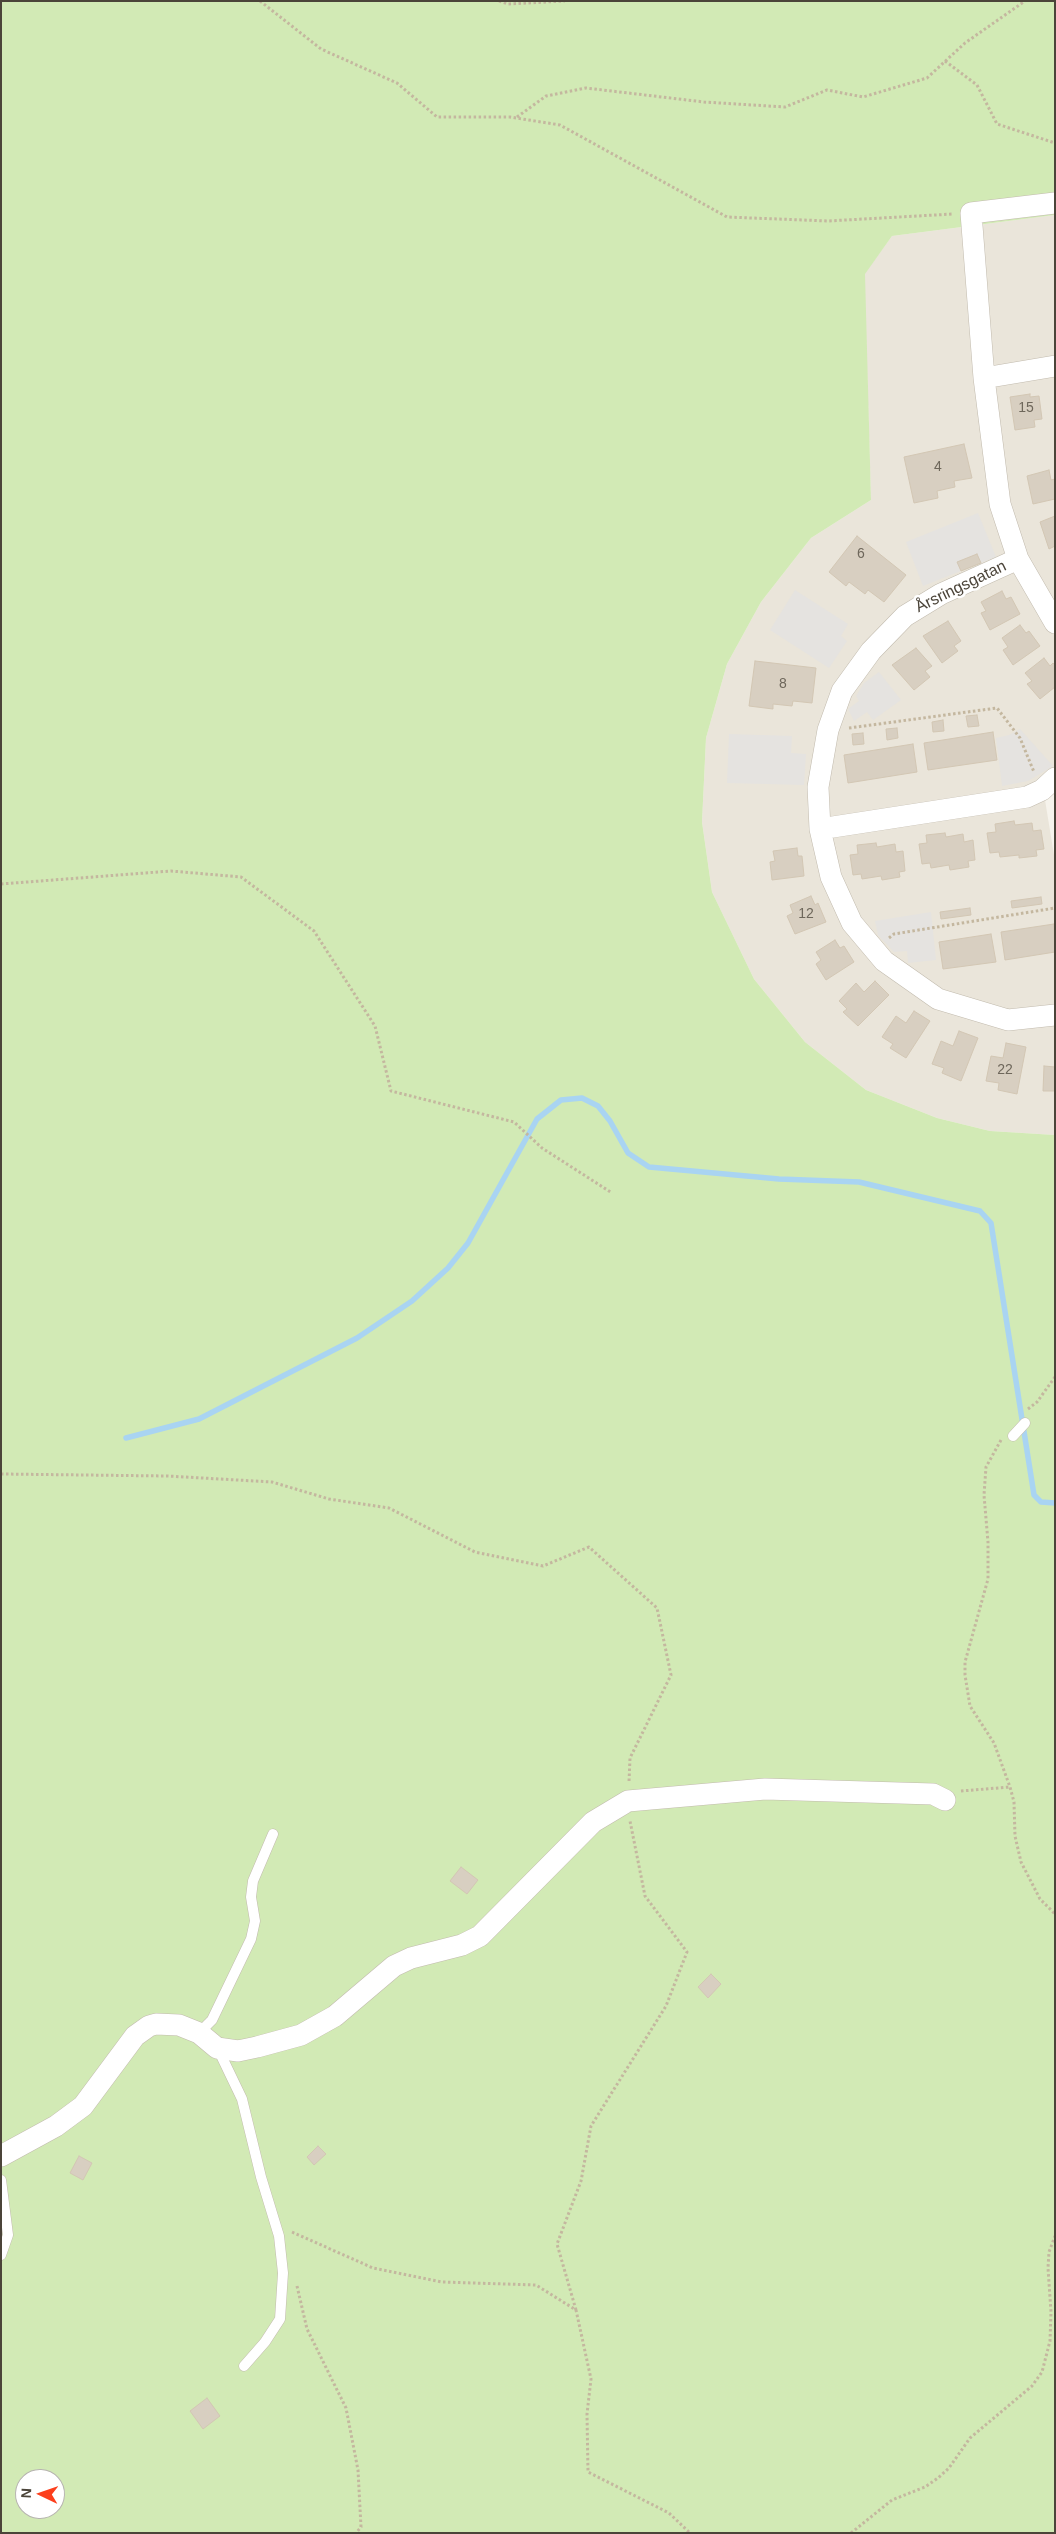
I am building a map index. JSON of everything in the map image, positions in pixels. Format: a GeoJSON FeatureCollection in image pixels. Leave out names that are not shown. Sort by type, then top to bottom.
{"type":"FeatureCollection","features":[{"type":"Feature","properties":{"kind":"street"},"geometry":{"type":"LineString","coordinates":[[971,213],[1055,203]]}},
{"type":"Feature","properties":{"kind":"street","name":"Årsringsgatan"},"geometry":{"type":"LineString","coordinates":[[971,213],[984,378],[1000,504],[1018,559],[1055,623]]}},
{"type":"Feature","properties":{"kind":"street"},"geometry":{"type":"LineString","coordinates":[[984,378],[1055,366]]}},
{"type":"Feature","properties":{"kind":"street","name":"Årsringsgatan"},"geometry":{"type":"LineString","coordinates":[[1018,559],[942,594],[905,616],[871,651],[842,691],[828,730],[818,787],[820,829],[831,877],[852,923],[884,961],[938,999],[1008,1020],[1055,1015]]}},
{"type":"Feature","properties":{"kind":"street"},"geometry":{"type":"LineString","coordinates":[[820,829],[1027,797],[1048,784]]}},
{"type":"Feature","properties":{"kind":"street"},"geometry":{"type":"LineString","coordinates":[[1,2156],[56,2126],[83,2106],[136,2036],[149,2026],[156,2024],[179,2025],[199,2033],[217,2048],[238,2051],[301,2035],[336,2016],[394,1966],[411,1958],[462,1945],[480,1936],[593,1822],[628,1801],[765,1789],[933,1794],[945,1800]]}},
{"type":"Feature","properties":{"kind":"lane"},"geometry":{"type":"LineString","coordinates":[[1010,1434],[1025,1423]]}},
{"type":"Feature","properties":{"kind":"lane"},"geometry":{"type":"LineString","coordinates":[[199,2033],[212,2020],[251,1939],[255,1921],[251,1897],[253,1881],[273,1834]]}},
{"type":"Feature","properties":{"kind":"lane"},"geometry":{"type":"LineString","coordinates":[[217,2048],[242,2099],[261,2177],[279,2236],[283,2273],[280,2319],[265,2342],[244,2366]]}},
{"type":"Feature","properties":{"kind":"lane"},"geometry":{"type":"LineString","coordinates":[[1,2180],[8,2235],[1,2255]]}},
{"type":"Feature","properties":{"kind":"path"},"geometry":{"type":"LineString","coordinates":[[260,1],[321,49],[397,83],[437,117],[517,118],[560,125],[727,217],[828,221],[971,213]]}},
{"type":"Feature","properties":{"kind":"path"},"geometry":{"type":"LineString","coordinates":[[499,1],[508,4],[565,1]]}},
{"type":"Feature","properties":{"kind":"path"},"geometry":{"type":"LineString","coordinates":[[517,118],[546,96],[586,88],[704,102],[786,107],[827,90],[864,97],[927,78],[965,44],[1025,1]]}},
{"type":"Feature","properties":{"kind":"path"},"geometry":{"type":"LineString","coordinates":[[945,61],[977,85],[997,124],[1055,143]]}},
{"type":"Feature","properties":{"kind":"path"},"geometry":{"type":"LineString","coordinates":[[828,730],[997,708],[1020,738],[1048,784]]}},
{"type":"Feature","properties":{"kind":"path"},"geometry":{"type":"LineString","coordinates":[[1,884],[170,871],[240,877],[314,931],[375,1026],[392,1091],[514,1122],[537,1143],[612,1193]]}},
{"type":"Feature","properties":{"kind":"path"},"geometry":{"type":"LineString","coordinates":[[875,950],[894,934],[1055,908]]}},
{"type":"Feature","properties":{"kind":"path"},"geometry":{"type":"LineString","coordinates":[[1026,1412],[1037,1402],[1055,1377]]}},
{"type":"Feature","properties":{"kind":"path"},"geometry":{"type":"LineString","coordinates":[[1010,1434],[986,1467],[984,1495],[988,1542],[988,1579],[965,1662],[965,1675],[970,1706],[994,1743],[1010,1787],[1014,1802],[1015,1836],[1021,1862],[1040,1900],[1055,1914]]}},
{"type":"Feature","properties":{"kind":"path"},"geometry":{"type":"LineString","coordinates":[[1,1474],[167,1476],[272,1482],[328,1499],[389,1508],[475,1552],[543,1566],[589,1546],[657,1608],[671,1675],[630,1758],[628,1801],[634,1847],[645,1896],[687,1952],[666,2006],[591,2126],[580,2181],[557,2244],[576,2310],[591,2379],[587,2414],[588,2472],[669,2513],[690,2533]]}},
{"type":"Feature","properties":{"kind":"path"},"geometry":{"type":"LineString","coordinates":[[945,1800],[965,1789],[1010,1787]]}},
{"type":"Feature","properties":{"kind":"path"},"geometry":{"type":"LineString","coordinates":[[285,2229],[373,2268],[442,2282],[536,2285],[576,2310]]}},
{"type":"Feature","properties":{"kind":"path"},"geometry":{"type":"LineString","coordinates":[[851,2533],[892,2500],[925,2487],[938,2478],[949,2468],[970,2438],[1032,2386],[1042,2372],[1050,2341],[1051,2312],[1048,2252],[1055,2236]]}},
{"type":"Feature","properties":{"kind":"path"},"geometry":{"type":"LineString","coordinates":[[297,2283],[307,2329],[346,2408],[358,2470],[361,2528],[356,2533]]}},
{"type":"Feature","properties":{"kind":"shaded area"},"geometry":{"type":"Polygon","coordinates":[[[1055,215],[1055,789],[1045,800],[1055,861],[1055,1135],[990,1131],[937,1118],[866,1090],[805,1042],[754,979],[712,892],[702,822],[706,738],[727,664],[761,602],[811,538],[871,500],[864,274],[892,236],[1055,215]]]}},
{"type":"Feature","properties":{"kind":"shaded area"},"geometry":{"type":"Polygon","coordinates":[[[978,513],[996,557],[923,586],[906,542],[978,513]]]}},
{"type":"Feature","properties":{"kind":"shaded area"},"geometry":{"type":"Polygon","coordinates":[[[795,590],[848,624],[841,636],[847,641],[829,668],[770,630],[795,590]]]}},
{"type":"Feature","properties":{"kind":"shaded area"},"geometry":{"type":"Polygon","coordinates":[[[879,672],[901,700],[873,720],[867,712],[854,721],[848,709],[859,701],[856,696],[864,683],[879,672]]]}},
{"type":"Feature","properties":{"kind":"shaded area"},"geometry":{"type":"Polygon","coordinates":[[[1020,729],[1053,766],[1028,781],[1002,786],[996,738],[1009,735],[1020,729]]]}},
{"type":"Feature","properties":{"kind":"shaded area"},"geometry":{"type":"Polygon","coordinates":[[[729,734],[792,736],[791,753],[806,754],[804,785],[727,783],[729,734]]]}},
{"type":"Feature","properties":{"kind":"shaded area"},"geometry":{"type":"Polygon","coordinates":[[[931,912],[936,960],[908,963],[907,951],[894,952],[878,935],[875,921],[931,912]]]}},
{"type":"Feature","properties":{"kind":"green space"},"geometry":{"type":"Polygon","coordinates":[[[1,1],[1055,1],[1055,215],[892,236],[865,274],[871,500],[811,538],[761,602],[727,664],[706,738],[702,822],[712,892],[754,979],[805,1042],[866,1090],[937,1118],[990,1131],[1055,1135],[1055,2533],[1,2533],[1,1]]]}},
{"type":"Feature","properties":{"kind":"building"},"geometry":{"type":"Polygon","coordinates":[[[1030,394],[1030,397],[1039,396],[1042,419],[1034,420],[1035,427],[1015,430],[1010,397],[1030,394]]]}},
{"type":"Feature","properties":{"kind":"building"},"geometry":{"type":"Polygon","coordinates":[[[964,444],[972,478],[954,481],[955,487],[937,491],[938,498],[914,503],[904,457],[964,444]]]}},
{"type":"Feature","properties":{"kind":"building"},"geometry":{"type":"Polygon","coordinates":[[[1049,470],[1051,480],[1055,479],[1055,499],[1033,504],[1027,476],[1049,470]]]}},
{"type":"Feature","properties":{"kind":"building"},"geometry":{"type":"Polygon","coordinates":[[[1055,516],[1055,546],[1049,549],[1040,522],[1055,516]]]}},
{"type":"Feature","properties":{"kind":"building"},"geometry":{"type":"Polygon","coordinates":[[[857,536],[906,575],[884,602],[868,590],[865,594],[849,582],[846,586],[829,572],[857,536]]]}},
{"type":"Feature","properties":{"kind":"building"},"geometry":{"type":"Polygon","coordinates":[[[977,554],[981,563],[961,571],[957,562],[977,554]]]}},
{"type":"Feature","properties":{"kind":"building"},"geometry":{"type":"Polygon","coordinates":[[[1002,591],[1006,599],[1011,597],[1020,614],[990,630],[981,613],[986,611],[981,602],[1002,591]]]}},
{"type":"Feature","properties":{"kind":"building"},"geometry":{"type":"Polygon","coordinates":[[[948,621],[961,641],[954,646],[958,651],[942,663],[923,636],[948,621]]]}},
{"type":"Feature","properties":{"kind":"building"},"geometry":{"type":"Polygon","coordinates":[[[1020,625],[1026,633],[1029,631],[1040,646],[1013,665],[1003,650],[1008,647],[1002,638],[1020,625]]]}},
{"type":"Feature","properties":{"kind":"building"},"geometry":{"type":"Polygon","coordinates":[[[916,648],[932,666],[925,671],[930,677],[914,690],[892,665],[916,648]]]}},
{"type":"Feature","properties":{"kind":"building"},"geometry":{"type":"Polygon","coordinates":[[[1044,658],[1050,666],[1053,663],[1055,665],[1055,687],[1040,699],[1027,684],[1032,681],[1025,673],[1044,658]]]}},
{"type":"Feature","properties":{"kind":"building"},"geometry":{"type":"Polygon","coordinates":[[[755,661],[816,668],[812,703],[793,701],[792,706],[773,704],[773,709],[749,706],[755,661]]]}},
{"type":"Feature","properties":{"kind":"building"},"geometry":{"type":"Polygon","coordinates":[[[977,715],[979,726],[968,727],[966,716],[977,715]]]}},
{"type":"Feature","properties":{"kind":"building"},"geometry":{"type":"Polygon","coordinates":[[[943,720],[944,731],[933,732],[932,722],[943,720]]]}},
{"type":"Feature","properties":{"kind":"building"},"geometry":{"type":"Polygon","coordinates":[[[897,728],[898,738],[887,740],[886,729],[897,728]]]}},
{"type":"Feature","properties":{"kind":"building"},"geometry":{"type":"Polygon","coordinates":[[[993,732],[997,760],[928,770],[924,743],[993,732]]]}},
{"type":"Feature","properties":{"kind":"building"},"geometry":{"type":"Polygon","coordinates":[[[863,733],[864,744],[853,745],[852,734],[863,733]]]}},
{"type":"Feature","properties":{"kind":"building"},"geometry":{"type":"Polygon","coordinates":[[[913,744],[917,772],[848,783],[844,755],[913,744]]]}},
{"type":"Feature","properties":{"kind":"building"},"geometry":{"type":"Polygon","coordinates":[[[1014,821],[1015,825],[1032,823],[1033,831],[1041,830],[1044,849],[1036,850],[1037,856],[1019,858],[1019,855],[1000,857],[999,852],[990,853],[987,833],[996,832],[995,824],[1014,821]]]}},
{"type":"Feature","properties":{"kind":"building"},"geometry":{"type":"Polygon","coordinates":[[[945,833],[946,837],[963,834],[964,842],[973,840],[975,860],[968,861],[969,867],[950,870],[949,865],[931,868],[930,863],[922,864],[919,844],[927,843],[926,835],[945,833]]]}},
{"type":"Feature","properties":{"kind":"building"},"geometry":{"type":"Polygon","coordinates":[[[876,843],[877,847],[895,844],[896,852],[903,851],[905,871],[899,872],[900,877],[882,880],[881,876],[862,879],[861,874],[853,875],[850,855],[858,854],[857,845],[876,843]]]}},
{"type":"Feature","properties":{"kind":"building"},"geometry":{"type":"Polygon","coordinates":[[[797,848],[798,856],[802,856],[804,876],[772,880],[770,862],[775,861],[773,851],[797,848]]]}},
{"type":"Feature","properties":{"kind":"building"},"geometry":{"type":"Polygon","coordinates":[[[811,896],[815,905],[818,903],[826,922],[795,934],[787,916],[793,913],[790,905],[811,896]]]}},
{"type":"Feature","properties":{"kind":"building"},"geometry":{"type":"Polygon","coordinates":[[[1041,897],[1042,904],[1012,908],[1011,901],[1041,897]]]}},
{"type":"Feature","properties":{"kind":"building"},"geometry":{"type":"Polygon","coordinates":[[[970,908],[971,915],[941,919],[940,912],[970,908]]]}},
{"type":"Feature","properties":{"kind":"building"},"geometry":{"type":"Polygon","coordinates":[[[1054,924],[1055,952],[1005,960],[1001,932],[1054,924]]]}},
{"type":"Feature","properties":{"kind":"building"},"geometry":{"type":"Polygon","coordinates":[[[991,934],[996,962],[943,969],[939,942],[991,934]]]}},
{"type":"Feature","properties":{"kind":"building"},"geometry":{"type":"Polygon","coordinates":[[[835,940],[840,948],[844,946],[854,962],[826,980],[816,964],[821,960],[816,952],[835,940]]]}},
{"type":"Feature","properties":{"kind":"building"},"geometry":{"type":"Polygon","coordinates":[[[875,981],[889,995],[858,1026],[843,1012],[847,1009],[839,1001],[856,983],[864,992],[875,981]]]}},
{"type":"Feature","properties":{"kind":"building"},"geometry":{"type":"Polygon","coordinates":[[[914,1011],[930,1021],[906,1058],[890,1048],[893,1044],[882,1037],[896,1016],[906,1023],[914,1011]]]}},
{"type":"Feature","properties":{"kind":"building"},"geometry":{"type":"Polygon","coordinates":[[[959,1031],[978,1038],[961,1081],[942,1073],[944,1068],[932,1064],[941,1041],[953,1046],[959,1031]]]}},
{"type":"Feature","properties":{"kind":"building"},"geometry":{"type":"Polygon","coordinates":[[[1006,1043],[1026,1047],[1017,1094],[998,1090],[999,1083],[986,1081],[991,1056],[1003,1058],[1006,1043]]]}},
{"type":"Feature","properties":{"kind":"building"},"geometry":{"type":"Polygon","coordinates":[[[1044,1066],[1055,1067],[1055,1091],[1043,1091],[1044,1066]]]}},
{"type":"Feature","properties":{"kind":"building"},"geometry":{"type":"Polygon","coordinates":[[[461,1867],[478,1880],[467,1894],[450,1881],[461,1867]]]}},
{"type":"Feature","properties":{"kind":"building"},"geometry":{"type":"Polygon","coordinates":[[[711,1974],[721,1984],[708,1998],[698,1987],[711,1974]]]}},
{"type":"Feature","properties":{"kind":"building"},"geometry":{"type":"Polygon","coordinates":[[[318,2146],[326,2154],[314,2165],[307,2157],[318,2146]]]}},
{"type":"Feature","properties":{"kind":"building"},"geometry":{"type":"Polygon","coordinates":[[[79,2156],[92,2163],[83,2180],[70,2173],[79,2156]]]}},
{"type":"Feature","properties":{"kind":"building"},"geometry":{"type":"Polygon","coordinates":[[[207,2398],[220,2416],[203,2429],[190,2411],[207,2398]]]}},
{"type":"Feature","properties":{"kind":"waterway"},"geometry":{"type":"LineString","coordinates":[[126,1438],[199,1419],[357,1338],[412,1301],[448,1268],[468,1243],[537,1119],[561,1100],[582,1098],[598,1106],[610,1121],[628,1153],[649,1167],[779,1179],[859,1182],[980,1211],[991,1223],[1034,1495],[1041,1502],[1055,1503]]}}]}
